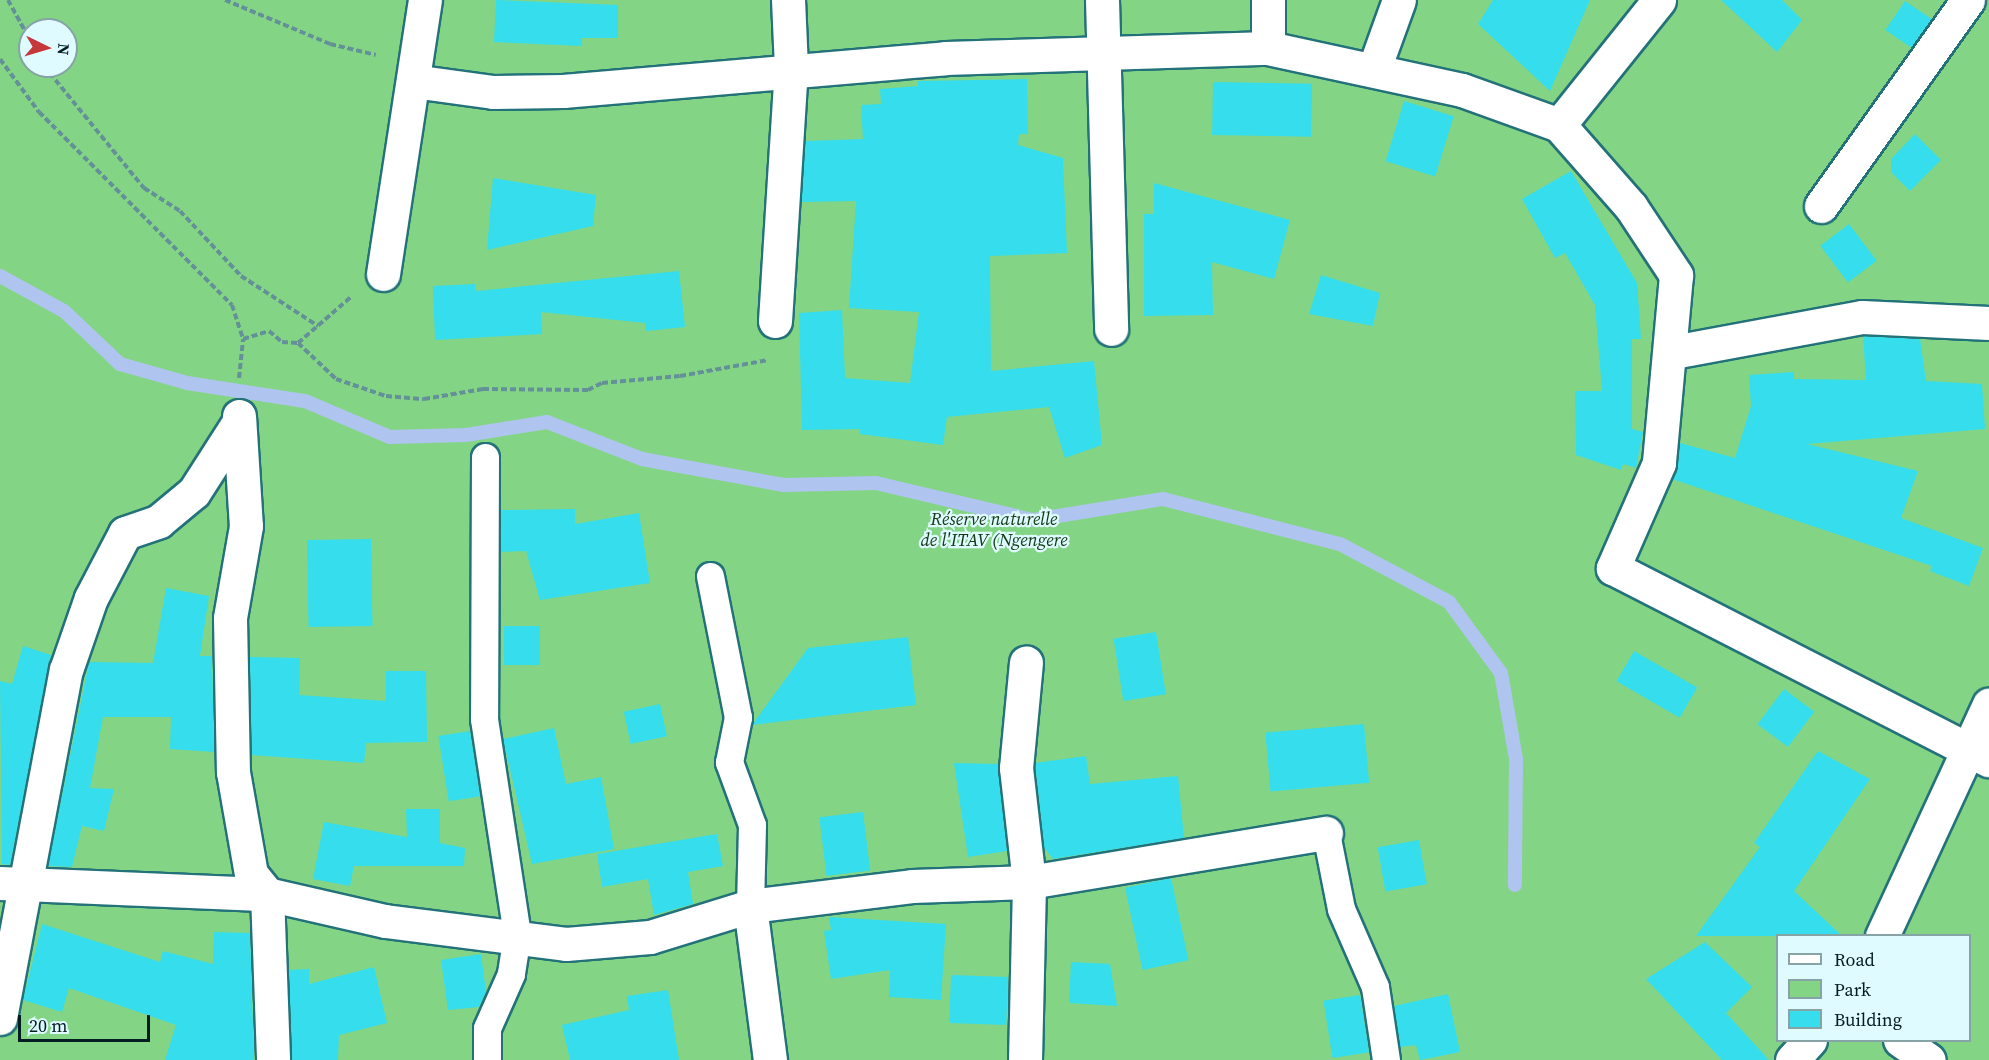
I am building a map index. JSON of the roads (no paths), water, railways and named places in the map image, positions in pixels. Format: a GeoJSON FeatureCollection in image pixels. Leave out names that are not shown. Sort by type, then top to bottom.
{"type":"FeatureCollection","features":[{"type":"Feature","properties":{"kind":"street"},"geometry":{"type":"LineString","coordinates":[[383,274],[425,0]]}},
{"type":"Feature","properties":{"kind":"street"},"geometry":{"type":"LineString","coordinates":[[775,321],[792,68],[788,0]]}},
{"type":"Feature","properties":{"kind":"street"},"geometry":{"type":"LineString","coordinates":[[1102,0],[1111,329]]}},
{"type":"Feature","properties":{"kind":"street"},"geometry":{"type":"LineString","coordinates":[[1268,0],[1268,48]]}},
{"type":"Feature","properties":{"kind":"street"},"geometry":{"type":"LineString","coordinates":[[1374,69],[1399,0]]}},
{"type":"Feature","properties":{"kind":"street"},"geometry":{"type":"LineString","coordinates":[[1559,125],[1659,0]]}},
{"type":"Feature","properties":{"kind":"street"},"geometry":{"type":"LineString","coordinates":[[1821,206],[1968,0]]}},
{"type":"Feature","properties":{"kind":"street"},"geometry":{"type":"LineString","coordinates":[[413,81],[493,92],[563,91],[792,68],[1104,51],[1268,48],[1374,69],[1462,90],[1559,125],[1630,207],[1676,275],[1673,352],[1659,463],[1613,568],[1980,755]]}},
{"type":"Feature","properties":{"kind":"street"},"geometry":{"type":"LineString","coordinates":[[1673,352],[1862,317],[1989,323]]}},
{"type":"Feature","properties":{"kind":"street"},"geometry":{"type":"LineString","coordinates":[[0,1018],[13,884],[66,669],[91,598],[125,532],[159,522],[194,492],[239,413],[246,526],[230,618],[233,772],[251,874],[267,894],[273,1060]]}},
{"type":"Feature","properties":{"kind":"street"},"geometry":{"type":"LineString","coordinates":[[1025,1060],[1029,882],[1016,768],[1026,662]]}},
{"type":"Feature","properties":{"kind":"street"},"geometry":{"type":"LineString","coordinates":[[1882,934],[1980,755],[1989,704]]}},
{"type":"Feature","properties":{"kind":"street"},"geometry":{"type":"LineString","coordinates":[[13,884],[267,894],[385,921],[517,935],[566,944],[650,937],[750,906],[912,886],[1029,882],[1326,833]]}},
{"type":"Feature","properties":{"kind":"street"},"geometry":{"type":"LineString","coordinates":[[750,906],[770,1060]]}},
{"type":"Feature","properties":{"kind":"street"},"geometry":{"type":"LineString","coordinates":[[1792,1060],[1809,1042]]}},
{"type":"Feature","properties":{"kind":"street"},"geometry":{"type":"LineString","coordinates":[[1902,1042],[1929,1060]]}},
{"type":"Feature","properties":{"kind":"lane"},"geometry":{"type":"LineString","coordinates":[[485,457],[483,719],[517,935],[511,974],[487,1028],[488,1060]]}},
{"type":"Feature","properties":{"kind":"lane"},"geometry":{"type":"LineString","coordinates":[[710,576],[738,717],[729,762],[752,825],[750,906]]}},
{"type":"Feature","properties":{"kind":"lane"},"geometry":{"type":"LineString","coordinates":[[1326,833],[1341,909],[1375,987],[1386,1060]]}},
{"type":"Feature","properties":{"kind":"waterway"},"geometry":{"type":"LineString","coordinates":[[0,276],[64,311],[120,364],[187,383],[305,401],[390,437],[466,435],[547,422],[642,459],[784,485],[876,483],[1033,520],[1163,499],[1340,544],[1449,602],[1501,673],[1516,759],[1515,885]]}},
{"type":"Feature","properties":{"kind":"park label","name":"Réserve naturelle de l'ITAV (Ngengere"},"geometry":{"type":"Point","coordinates":[994,530]}}]}
